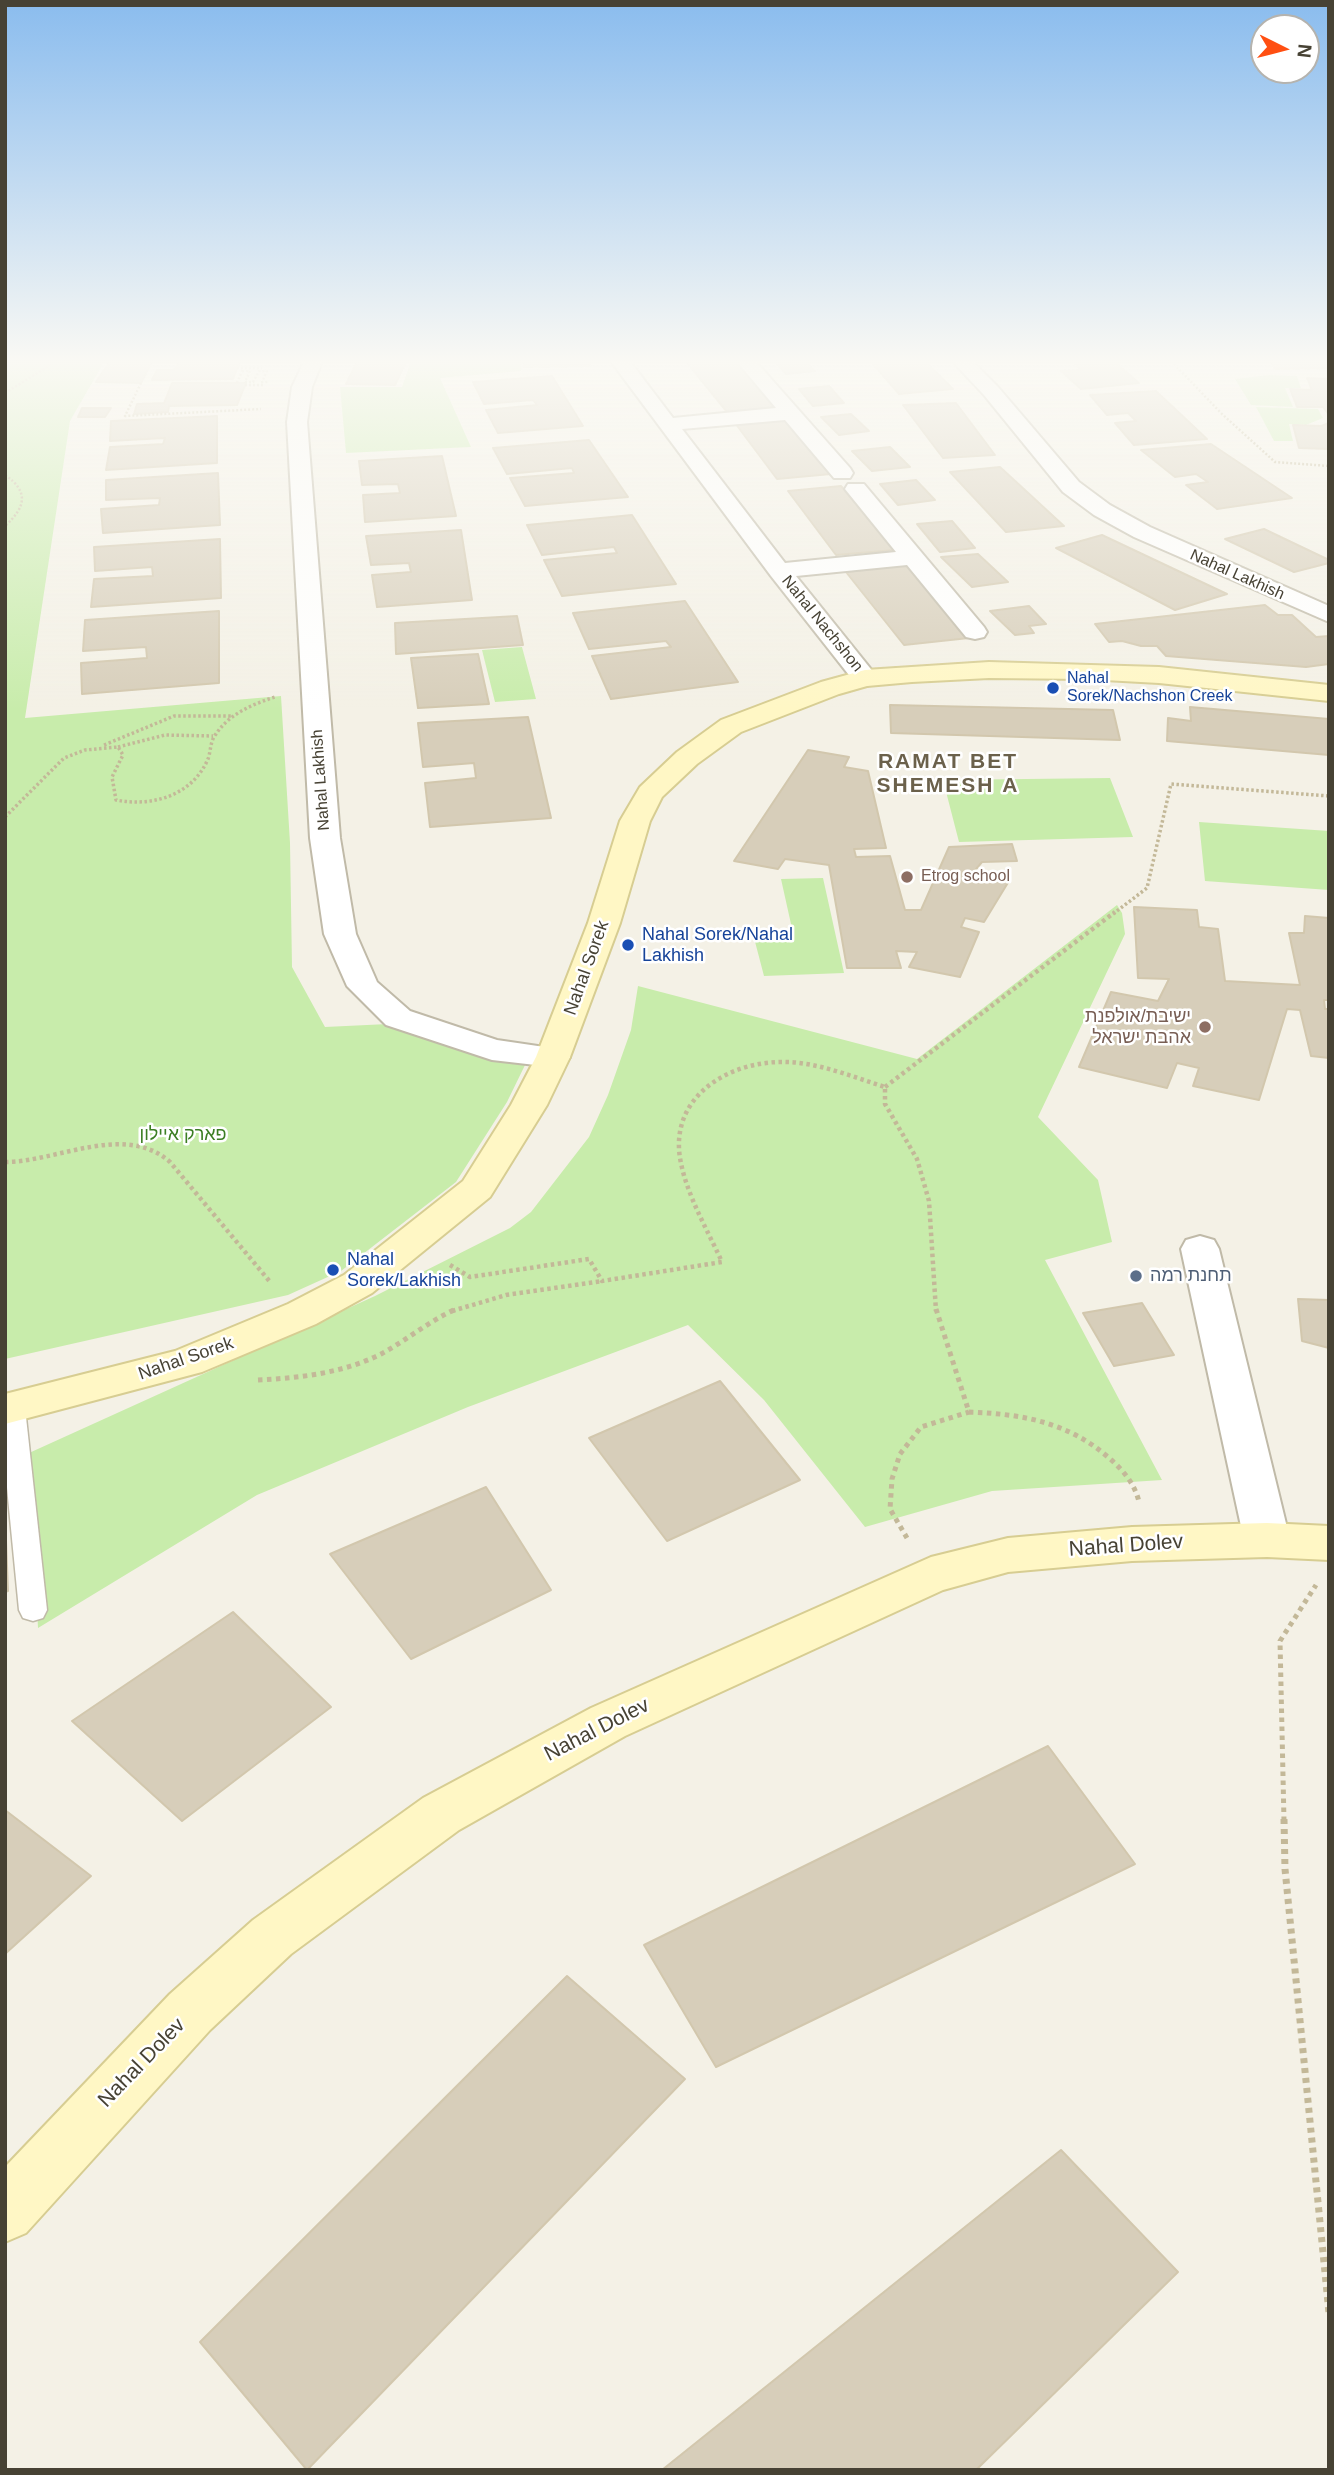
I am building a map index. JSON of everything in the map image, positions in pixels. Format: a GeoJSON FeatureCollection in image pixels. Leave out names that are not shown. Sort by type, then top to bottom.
{"type":"FeatureCollection","features":[{"type":"Feature","properties":{"kind":"street","name":"Nahal Lakhish"},"geometry":{"type":"LineString","coordinates":[[301,480],[325,838],[340,934],[363,986],[398,1018],[492,1050],[553,1057]]}},
{"type":"Feature","properties":{"kind":"street","name":"Nahal Nachshon"},"geometry":{"type":"LineString","coordinates":[[711,480],[779,571],[865,678]]}},
{"type":"Feature","properties":{"kind":"street"},"geometry":{"type":"LineString","coordinates":[[848,480],[975,632]]}},
{"type":"Feature","properties":{"kind":"street","name":"Nahal Lakhish"},"geometry":{"type":"LineString","coordinates":[[1066,480],[1102,510],[1142,532],[1329,615]]}},
{"type":"Feature","properties":{"kind":"street","name":"Nahal Nachshon"},"geometry":{"type":"LineString","coordinates":[[779,571],[912,557]]}},
{"type":"Feature","properties":{"kind":"street","name":"Nahal Sorek"},"geometry":{"type":"LineString","coordinates":[[8,1408],[187,1362],[302,1314],[358,1283],[477,1189],[529,1105],[553,1057],[604,923],[635,821],[650,793],[687,758],[731,726],[830,688],[865,678],[989,670],[1037,670],[1205,680],[1329,693]]}},
{"type":"Feature","properties":{"kind":"street","name":"Nahal Sorek"},"geometry":{"type":"LineString","coordinates":[[1205,680],[1329,676]]}},
{"type":"Feature","properties":{"kind":"street"},"geometry":{"type":"LineString","coordinates":[[1200,1249],[1267,1540]]}},
{"type":"Feature","properties":{"kind":"street","name":"Nahal Dolev"},"geometry":{"type":"LineString","coordinates":[[5,2212],[190,2012],[272,1937],[441,1814],[608,1721],[931,1575],[1008,1555],[1132,1544],[1267,1540],[1325,1559]]}},
{"type":"Feature","properties":{"kind":"lane"},"geometry":{"type":"LineString","coordinates":[[8,1408],[12,1480],[33,1610]]}},
{"type":"Feature","properties":{"kind":"path"},"geometry":{"type":"LineString","coordinates":[[5,526],[21,509],[22,502],[18,485],[11,480]]}},
{"type":"Feature","properties":{"kind":"path"},"geometry":{"type":"LineString","coordinates":[[118,747],[123,755],[112,771],[110,788],[116,800],[131,805],[149,804],[168,798],[198,774],[209,757],[213,736],[233,716],[249,706],[274,698],[314,695]]}},
{"type":"Feature","properties":{"kind":"path"},"geometry":{"type":"LineString","coordinates":[[98,748],[174,716],[233,716]]}},
{"type":"Feature","properties":{"kind":"path"},"geometry":{"type":"LineString","coordinates":[[5,817],[55,761],[75,752],[118,747],[141,738],[164,734],[213,736]]}},
{"type":"Feature","properties":{"kind":"path"},"geometry":{"type":"LineString","coordinates":[[885,1087],[1147,888],[1171,784],[1329,796]]}},
{"type":"Feature","properties":{"kind":"path"},"geometry":{"type":"LineString","coordinates":[[251,1380],[290,1379],[332,1371],[379,1355],[442,1317],[475,1302],[722,1262],[680,1157],[684,1111],[698,1093],[715,1078],[745,1066],[784,1062],[822,1067],[885,1087]]}},
{"type":"Feature","properties":{"kind":"path"},"geometry":{"type":"LineString","coordinates":[[885,1087],[885,1104],[917,1159],[929,1201],[936,1310],[969,1412]]}},
{"type":"Feature","properties":{"kind":"path"},"geometry":{"type":"LineString","coordinates":[[5,1162],[106,1147],[154,1149],[170,1162],[273,1286],[302,1314]]}},
{"type":"Feature","properties":{"kind":"path"},"geometry":{"type":"LineString","coordinates":[[445,1262],[470,1277],[589,1259],[602,1281]]}},
{"type":"Feature","properties":{"kind":"path"},"geometry":{"type":"LineString","coordinates":[[931,1575],[890,1509],[892,1479],[900,1454],[921,1427],[969,1412],[1041,1418],[1063,1426],[1096,1444],[1123,1471],[1140,1499],[1132,1544]]}},
{"type":"Feature","properties":{"kind":"path"},"geometry":{"type":"LineString","coordinates":[[1325,1559],[1280,1641],[1285,1869],[1329,2314]]}},
{"type":"Feature","properties":{"kind":"green space","name":"פארק איילון"},"geometry":{"type":"Polygon","coordinates":[[[5,480],[61,480],[25,718],[281,696],[290,843],[292,967],[325,1027],[388,1024],[486,1058],[526,1063],[507,1102],[456,1182],[341,1271],[288,1295],[5,1359],[5,480]]]}},
{"type":"Feature","properties":{"kind":"green space"},"geometry":{"type":"Polygon","coordinates":[[[522,647],[536,699],[495,702],[482,650],[522,647]]]}},
{"type":"Feature","properties":{"kind":"green space"},"geometry":{"type":"Polygon","coordinates":[[[1110,778],[1133,837],[959,842],[943,780],[1110,778]]]}},
{"type":"Feature","properties":{"kind":"green space"},"geometry":{"type":"Polygon","coordinates":[[[1199,822],[1329,831],[1329,890],[1205,881],[1199,822]]]}},
{"type":"Feature","properties":{"kind":"green space"},"geometry":{"type":"Polygon","coordinates":[[[823,878],[844,973],[764,976],[753,934],[793,933],[781,879],[823,878]]]}},
{"type":"Feature","properties":{"kind":"green space"},"geometry":{"type":"Polygon","coordinates":[[[1117,905],[1122,913],[1125,934],[1038,1117],[1098,1180],[1112,1242],[1045,1260],[1162,1480],[992,1491],[865,1527],[764,1400],[688,1325],[468,1407],[257,1495],[38,1628],[29,1453],[375,1296],[510,1228],[531,1212],[589,1137],[608,1095],[631,1030],[638,986],[917,1059],[1117,905]]]}},
{"type":"Feature","properties":{"kind":"building"},"geometry":{"type":"Polygon","coordinates":[[[106,480],[218,480],[220,525],[103,533],[101,509],[159,505],[160,498],[106,500],[106,480]]]}},
{"type":"Feature","properties":{"kind":"building"},"geometry":{"type":"Polygon","coordinates":[[[361,480],[447,480],[456,516],[365,522],[363,495],[400,493],[398,484],[362,485],[361,480]]]}},
{"type":"Feature","properties":{"kind":"building"},"geometry":{"type":"Polygon","coordinates":[[[511,480],[616,480],[628,497],[525,506],[511,480]]]}},
{"type":"Feature","properties":{"kind":"building"},"geometry":{"type":"Polygon","coordinates":[[[916,480],[935,500],[898,505],[880,484],[916,480]]]}},
{"type":"Feature","properties":{"kind":"building"},"geometry":{"type":"Polygon","coordinates":[[[957,480],[1014,480],[1064,526],[1006,532],[957,480]]]}},
{"type":"Feature","properties":{"kind":"building"},"geometry":{"type":"Polygon","coordinates":[[[1204,480],[1264,480],[1292,498],[1217,509],[1186,485],[1208,482],[1204,480]]]}},
{"type":"Feature","properties":{"kind":"building"},"geometry":{"type":"Polygon","coordinates":[[[841,486],[895,550],[836,555],[788,491],[841,486]]]}},
{"type":"Feature","properties":{"kind":"building"},"geometry":{"type":"Polygon","coordinates":[[[632,515],[676,584],[562,596],[544,560],[617,553],[614,547],[542,555],[527,525],[632,515]]]}},
{"type":"Feature","properties":{"kind":"building"},"geometry":{"type":"Polygon","coordinates":[[[952,521],[975,548],[940,552],[917,524],[952,521]]]}},
{"type":"Feature","properties":{"kind":"building"},"geometry":{"type":"Polygon","coordinates":[[[1264,529],[1329,560],[1329,563],[1294,572],[1225,539],[1264,529]]]}},
{"type":"Feature","properties":{"kind":"building"},"geometry":{"type":"Polygon","coordinates":[[[461,530],[472,600],[377,607],[372,575],[411,572],[409,563],[371,565],[366,536],[461,530]]]}},
{"type":"Feature","properties":{"kind":"building"},"geometry":{"type":"Polygon","coordinates":[[[1102,535],[1227,594],[1175,610],[1056,548],[1102,535]]]}},
{"type":"Feature","properties":{"kind":"building"},"geometry":{"type":"Polygon","coordinates":[[[220,539],[221,598],[91,607],[94,579],[153,576],[152,567],[95,571],[94,547],[220,539]]]}},
{"type":"Feature","properties":{"kind":"building"},"geometry":{"type":"Polygon","coordinates":[[[978,554],[1008,582],[972,587],[941,557],[978,554]]]}},
{"type":"Feature","properties":{"kind":"building"},"geometry":{"type":"Polygon","coordinates":[[[907,565],[969,638],[904,645],[846,572],[907,565]]]}},
{"type":"Feature","properties":{"kind":"building"},"geometry":{"type":"Polygon","coordinates":[[[685,601],[738,682],[611,699],[592,656],[671,647],[666,641],[589,649],[573,613],[685,601]]]}},
{"type":"Feature","properties":{"kind":"building"},"geometry":{"type":"Polygon","coordinates":[[[1265,605],[1278,615],[1292,615],[1316,637],[1329,636],[1329,664],[1306,667],[1166,656],[1157,646],[1109,642],[1095,624],[1265,605]]]}},
{"type":"Feature","properties":{"kind":"building"},"geometry":{"type":"Polygon","coordinates":[[[1029,606],[1046,624],[1029,626],[1034,633],[1015,635],[990,611],[1029,606]]]}},
{"type":"Feature","properties":{"kind":"building"},"geometry":{"type":"Polygon","coordinates":[[[219,611],[219,683],[82,694],[81,663],[147,658],[146,647],[83,651],[85,620],[219,611]]]}},
{"type":"Feature","properties":{"kind":"building"},"geometry":{"type":"Polygon","coordinates":[[[517,616],[523,645],[396,654],[395,623],[517,616]]]}},
{"type":"Feature","properties":{"kind":"building"},"geometry":{"type":"Polygon","coordinates":[[[478,654],[489,704],[418,708],[411,658],[478,654]]]}},
{"type":"Feature","properties":{"kind":"building"},"geometry":{"type":"Polygon","coordinates":[[[890,705],[1113,710],[1120,740],[891,733],[890,705]]]}},
{"type":"Feature","properties":{"kind":"building"},"geometry":{"type":"Polygon","coordinates":[[[1190,707],[1329,719],[1329,755],[1167,741],[1168,718],[1191,721],[1190,707]]]}},
{"type":"Feature","properties":{"kind":"building"},"geometry":{"type":"Polygon","coordinates":[[[528,717],[551,818],[430,827],[425,783],[476,778],[474,763],[423,767],[418,723],[528,717]]]}},
{"type":"Feature","properties":{"kind":"building"},"geometry":{"type":"Polygon","coordinates":[[[808,750],[849,757],[844,767],[868,771],[886,848],[854,849],[856,857],[890,856],[905,910],[921,910],[949,847],[1012,844],[1017,861],[982,862],[972,874],[1009,881],[984,922],[965,918],[961,927],[979,932],[960,977],[909,967],[917,952],[896,951],[901,968],[847,968],[829,865],[785,859],[778,869],[734,861],[808,750]]]}},
{"type":"Feature","properties":{"kind":"building"},"geometry":{"type":"Polygon","coordinates":[[[1134,907],[1197,910],[1199,927],[1218,929],[1225,981],[1300,985],[1289,933],[1304,933],[1305,916],[1329,918],[1329,1000],[1324,1000],[1325,1009],[1329,1009],[1329,1058],[1311,1056],[1300,1010],[1287,1009],[1259,1100],[1193,1086],[1199,1068],[1177,1063],[1167,1088],[1079,1067],[1111,992],[1158,1001],[1169,979],[1138,978],[1134,907]]]}},
{"type":"Feature","properties":{"kind":"building"},"geometry":{"type":"Polygon","coordinates":[[[1298,1299],[1329,1300],[1329,1348],[1302,1341],[1298,1299]]]}},
{"type":"Feature","properties":{"kind":"building","name":"תחנת רמה"},"geometry":{"type":"Polygon","coordinates":[[[1142,1303],[1174,1355],[1114,1366],[1083,1313],[1142,1303]]]}},
{"type":"Feature","properties":{"kind":"building"},"geometry":{"type":"Polygon","coordinates":[[[720,1381],[800,1480],[667,1541],[589,1438],[720,1381]]]}},
{"type":"Feature","properties":{"kind":"building"},"geometry":{"type":"Polygon","coordinates":[[[486,1487],[551,1590],[411,1659],[330,1554],[486,1487]]]}},
{"type":"Feature","properties":{"kind":"building"},"geometry":{"type":"Polygon","coordinates":[[[5,1515],[8,1591],[5,1592],[5,1515]]]}},
{"type":"Feature","properties":{"kind":"building"},"geometry":{"type":"Polygon","coordinates":[[[233,1612],[331,1707],[182,1821],[72,1721],[233,1612]]]}},
{"type":"Feature","properties":{"kind":"building"},"geometry":{"type":"Polygon","coordinates":[[[1048,1746],[1135,1864],[716,2067],[644,1945],[1048,1746]]]}},
{"type":"Feature","properties":{"kind":"building"},"geometry":{"type":"Polygon","coordinates":[[[5,1810],[91,1876],[5,1954],[5,1810]]]}},
{"type":"Feature","properties":{"kind":"building"},"geometry":{"type":"Polygon","coordinates":[[[567,1976],[685,2079],[307,2470],[200,2342],[567,1976]]]}},
{"type":"Feature","properties":{"kind":"building"},"geometry":{"type":"Polygon","coordinates":[[[1061,2150],[1178,2272],[976,2470],[662,2470],[1061,2150]]]}},
{"type":"Feature","properties":{"kind":"place","name":"Nahal Sorek/Nachshon Creek"},"geometry":{"type":"Point","coordinates":[1053,688]}},
{"type":"Feature","properties":{"kind":"place","name":"Etrog school"},"geometry":{"type":"Point","coordinates":[907,877]}},
{"type":"Feature","properties":{"kind":"place","name":"Nahal Sorek/Nahal Lakhish"},"geometry":{"type":"Point","coordinates":[628,945]}},
{"type":"Feature","properties":{"kind":"place","name":"ישיבת/אולפנת אהבת ישראל"},"geometry":{"type":"Point","coordinates":[1205,1027]}},
{"type":"Feature","properties":{"kind":"place","name":"Nahal Sorek/Lakhish"},"geometry":{"type":"Point","coordinates":[333,1270]}},
{"type":"Feature","properties":{"kind":"place","name":"תחנת רמה"},"geometry":{"type":"Point","coordinates":[1136,1276]}},
{"type":"Feature","properties":{"kind":"district","name":"RAMAT BET SHEMESH A"},"geometry":{"type":"Point","coordinates":[948,774]}}]}
